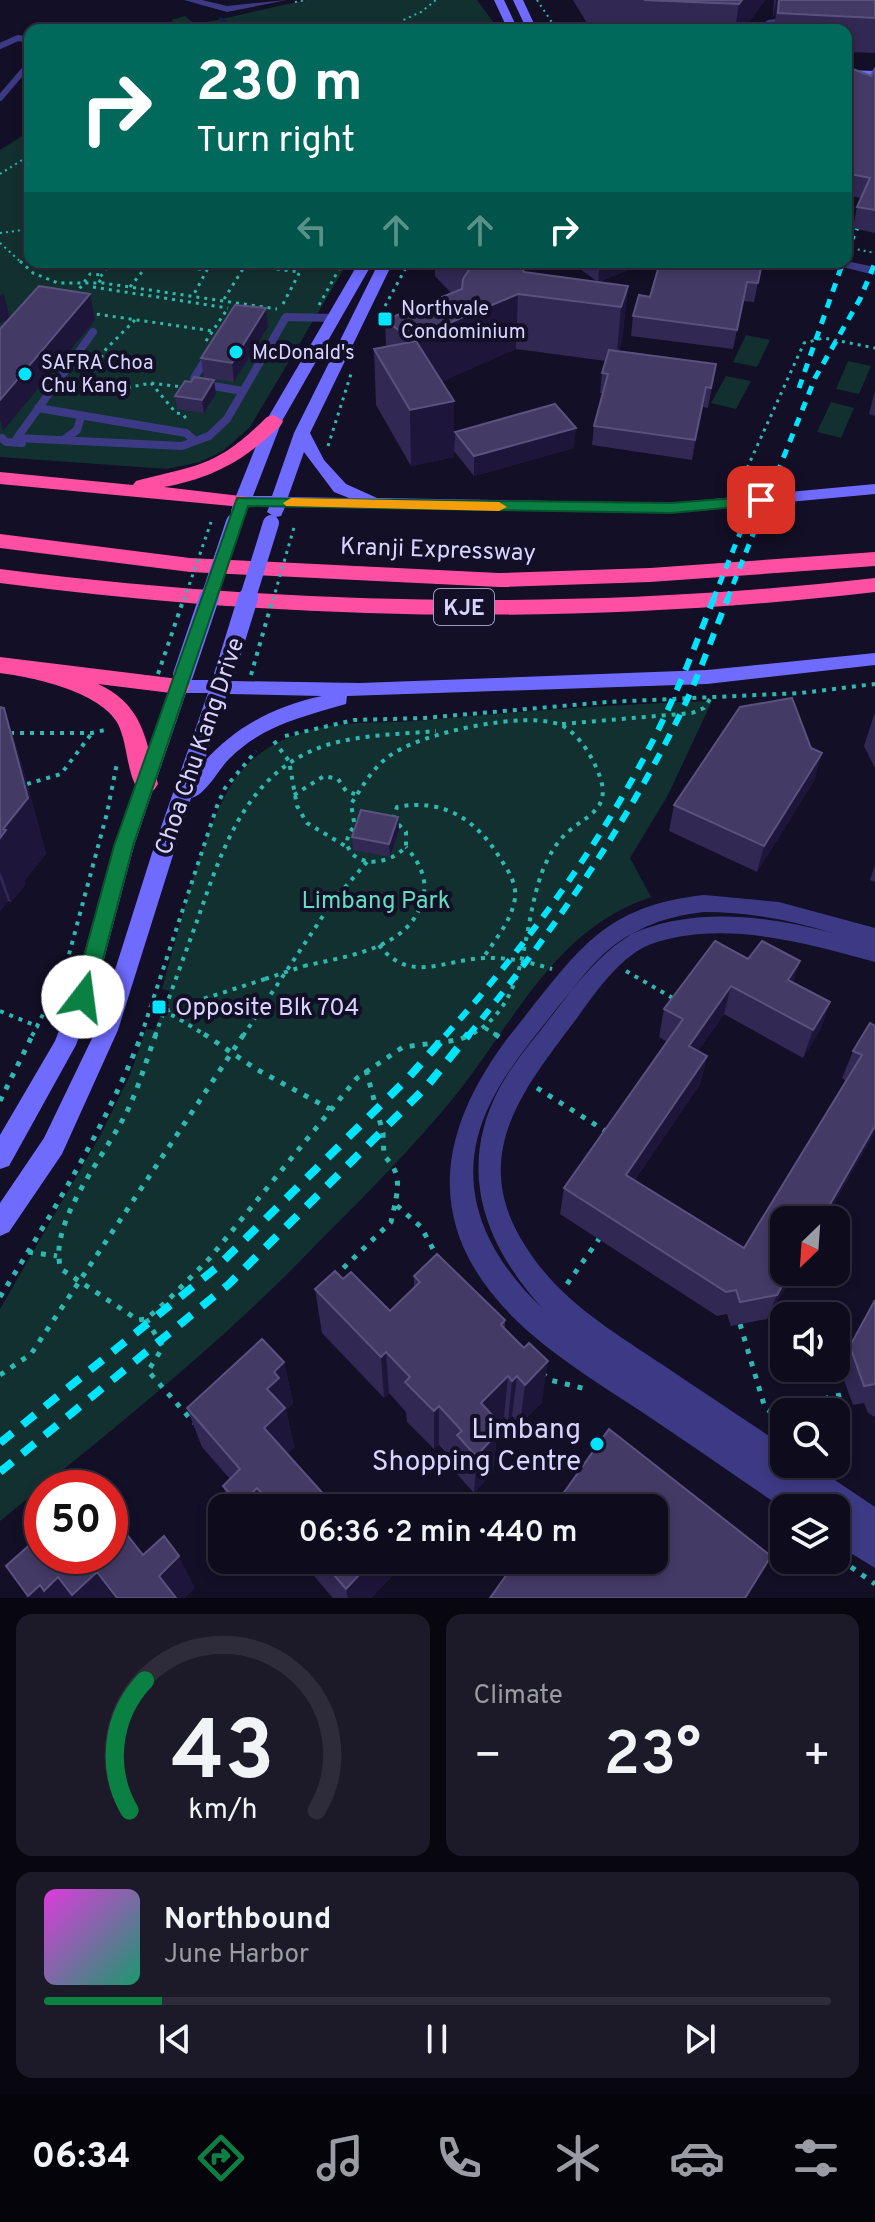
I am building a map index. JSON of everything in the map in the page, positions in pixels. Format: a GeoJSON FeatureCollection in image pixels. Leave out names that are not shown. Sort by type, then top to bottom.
{"type":"FeatureCollection","features":[{"type":"Feature","properties":{"kind":"highway"},"geometry":{"type":"LineString","coordinates":[[109,490],[189,478],[218,467],[251,444],[274,421]]}},
{"type":"Feature","properties":{"kind":"highway"},"geometry":{"type":"LineString","coordinates":[[0,478],[242,501]]}},
{"type":"Feature","properties":{"kind":"highway","name":"Kranji Expressway"},"geometry":{"type":"LineString","coordinates":[[0,541],[190,565],[499,580],[650,575],[875,559]]}},
{"type":"Feature","properties":{"kind":"highway","name":"KJE"},"geometry":{"type":"LineString","coordinates":[[0,576],[65,585],[225,597],[359,605],[504,608],[651,605],[875,585]]}},
{"type":"Feature","properties":{"kind":"highway"},"geometry":{"type":"LineString","coordinates":[[0,665],[181,680]]}},
{"type":"Feature","properties":{"kind":"highway"},"geometry":{"type":"LineString","coordinates":[[26,669],[82,686],[101,696],[128,720],[146,784]]}},
{"type":"Feature","properties":{"kind":"main road"},"geometry":{"type":"LineString","coordinates":[[499,0],[510,24]]}},
{"type":"Feature","properties":{"kind":"main road"},"geometry":{"type":"LineString","coordinates":[[518,0],[530,24]]}},
{"type":"Feature","properties":{"kind":"main road"},"geometry":{"type":"LineString","coordinates":[[852,66],[875,68]]}},
{"type":"Feature","properties":{"kind":"main road"},"geometry":{"type":"LineString","coordinates":[[852,73],[875,74]]}},
{"type":"Feature","properties":{"kind":"main road","name":"Choa Chu Kang Drive"},"geometry":{"type":"LineString","coordinates":[[0,1158],[65,1045],[83,997],[124,846],[234,522],[274,421],[363,268]]}},
{"type":"Feature","properties":{"kind":"main road","name":"Choa Chu Kang Drive"},"geometry":{"type":"LineString","coordinates":[[0,1224],[53,1146],[107,1030],[302,433],[383,268]]}},
{"type":"Feature","properties":{"kind":"main road"},"geometry":{"type":"LineString","coordinates":[[302,433],[317,462],[340,488],[384,505]]}},
{"type":"Feature","properties":{"kind":"main road"},"geometry":{"type":"LineString","coordinates":[[242,501],[671,508],[875,489]]}},
{"type":"Feature","properties":{"kind":"main road"},"geometry":{"type":"LineString","coordinates":[[181,680],[360,690],[707,677],[826,667],[875,659]]}},
{"type":"Feature","properties":{"kind":"main road"},"geometry":{"type":"LineString","coordinates":[[176,816],[212,763],[230,744],[251,729],[292,710],[353,696],[360,690]]}},
{"type":"Feature","properties":{"kind":"street"},"geometry":{"type":"LineString","coordinates":[[189,0],[227,9],[282,0]]}},
{"type":"Feature","properties":{"kind":"street"},"geometry":{"type":"LineString","coordinates":[[769,24],[808,18]]}},
{"type":"Feature","properties":{"kind":"street"},"geometry":{"type":"LineString","coordinates":[[852,260],[875,265]]}},
{"type":"Feature","properties":{"kind":"street"},"geometry":{"type":"LineString","coordinates":[[852,266],[875,271]]}},
{"type":"Feature","properties":{"kind":"street"},"geometry":{"type":"LineString","coordinates":[[786,1494],[564,1343],[503,1287],[482,1256],[468,1221],[462,1194],[463,1154],[475,1110],[499,1066],[598,944],[634,920],[680,905],[733,904],[793,914],[875,937]]}},
{"type":"Feature","properties":{"kind":"street"},"geometry":{"type":"LineString","coordinates":[[770,1452],[579,1325],[554,1304],[524,1269],[495,1214],[490,1190],[495,1130],[502,1106],[519,1077],[588,987],[614,958],[645,938],[691,926],[734,923],[793,932],[875,953]]}},
{"type":"Feature","properties":{"kind":"street"},"geometry":{"type":"LineString","coordinates":[[808,1478],[875,1524]]}},
{"type":"Feature","properties":{"kind":"lane"},"geometry":{"type":"LineString","coordinates":[[0,46],[18,38],[24,39]]}},
{"type":"Feature","properties":{"kind":"lane"},"geometry":{"type":"LineString","coordinates":[[0,98],[24,71]]}},
{"type":"Feature","properties":{"kind":"lane"},"geometry":{"type":"LineString","coordinates":[[2,440],[17,438],[182,446],[217,430],[282,325],[301,318],[333,320]]}},
{"type":"Feature","properties":{"kind":"lane"},"geometry":{"type":"LineString","coordinates":[[269,319],[282,325]]}},
{"type":"Feature","properties":{"kind":"lane"},"geometry":{"type":"LineString","coordinates":[[17,438],[52,389],[66,362],[84,349],[93,332]]}},
{"type":"Feature","properties":{"kind":"lane"},"geometry":{"type":"LineString","coordinates":[[217,343],[193,380],[199,384],[243,391]]}},
{"type":"Feature","properties":{"kind":"lane"},"geometry":{"type":"LineString","coordinates":[[70,349],[84,349]]}},
{"type":"Feature","properties":{"kind":"lane"},"geometry":{"type":"LineString","coordinates":[[40,385],[52,389]]}},
{"type":"Feature","properties":{"kind":"lane"},"geometry":{"type":"LineString","coordinates":[[38,408],[186,433],[194,440]]}},
{"type":"Feature","properties":{"kind":"lane"},"geometry":{"type":"LineString","coordinates":[[62,440],[76,433],[81,417]]}},
{"type":"Feature","properties":{"kind":"lane"},"geometry":{"type":"LineString","coordinates":[[2,440],[34,444],[49,440]]}},
{"type":"Feature","properties":{"kind":"path"},"geometry":{"type":"LineString","coordinates":[[400,24],[436,0]]}},
{"type":"Feature","properties":{"kind":"path"},"geometry":{"type":"LineString","coordinates":[[537,0],[553,24]]}},
{"type":"Feature","properties":{"kind":"path"},"geometry":{"type":"LineString","coordinates":[[0,174],[24,159]]}},
{"type":"Feature","properties":{"kind":"path"},"geometry":{"type":"LineString","coordinates":[[0,233],[24,230]]}},
{"type":"Feature","properties":{"kind":"path"},"geometry":{"type":"LineString","coordinates":[[0,243],[13,250],[24,262]]}},
{"type":"Feature","properties":{"kind":"path"},"geometry":{"type":"LineString","coordinates":[[852,248],[875,253]]}},
{"type":"Feature","properties":{"kind":"path"},"geometry":{"type":"LineString","coordinates":[[30,268],[36,275],[82,286],[228,308]]}},
{"type":"Feature","properties":{"kind":"path"},"geometry":{"type":"LineString","coordinates":[[73,298],[92,268]]}},
{"type":"Feature","properties":{"kind":"path"},"geometry":{"type":"LineString","coordinates":[[103,283],[98,280],[106,268]]}},
{"type":"Feature","properties":{"kind":"path"},"geometry":{"type":"LineString","coordinates":[[130,287],[145,268]]}},
{"type":"Feature","properties":{"kind":"path"},"geometry":{"type":"LineString","coordinates":[[190,268],[207,270],[194,295]]}},
{"type":"Feature","properties":{"kind":"path"},"geometry":{"type":"LineString","coordinates":[[224,299],[243,268]]}},
{"type":"Feature","properties":{"kind":"path"},"geometry":{"type":"LineString","coordinates":[[275,268],[299,272]]}},
{"type":"Feature","properties":{"kind":"path"},"geometry":{"type":"LineString","coordinates":[[82,286],[103,283],[281,309],[301,268]]}},
{"type":"Feature","properties":{"kind":"path"},"geometry":{"type":"LineString","coordinates":[[378,318],[406,268]]}},
{"type":"Feature","properties":{"kind":"path"},"geometry":{"type":"LineString","coordinates":[[90,274],[101,275]]}},
{"type":"Feature","properties":{"kind":"path"},"geometry":{"type":"LineString","coordinates":[[135,320],[95,362],[86,385],[96,394],[151,383],[176,413]]}},
{"type":"Feature","properties":{"kind":"path"},"geometry":{"type":"LineString","coordinates":[[765,491],[743,477],[804,343],[824,338],[875,348]]}},
{"type":"Feature","properties":{"kind":"path"},"geometry":{"type":"LineString","coordinates":[[325,454],[351,374]]}},
{"type":"Feature","properties":{"kind":"path"},"geometry":{"type":"LineString","coordinates":[[158,674],[214,513]]}},
{"type":"Feature","properties":{"kind":"path"},"geometry":{"type":"LineString","coordinates":[[251,675],[297,517]]}},
{"type":"Feature","properties":{"kind":"path"},"geometry":{"type":"LineString","coordinates":[[0,1297],[68,1187],[110,1109],[152,1009],[217,806],[240,768],[259,749],[305,729],[354,720],[424,718],[607,702],[710,699],[875,684]]}},
{"type":"Feature","properties":{"kind":"path"},"geometry":{"type":"LineString","coordinates":[[559,724],[581,738],[600,776],[603,796],[593,816],[566,833],[546,864],[532,903],[524,960],[514,992],[485,1028],[457,1042],[406,1046],[366,1070],[181,1289],[146,1319],[138,1320],[127,1314],[61,1269],[57,1256],[62,1228],[119,1129],[166,1011],[225,842],[258,788],[289,761],[329,744],[358,738],[542,721],[559,724],[692,713],[704,708],[710,699]]}},
{"type":"Feature","properties":{"kind":"path"},"geometry":{"type":"LineString","coordinates":[[1,732],[92,733],[108,728],[115,739]]}},
{"type":"Feature","properties":{"kind":"path"},"geometry":{"type":"LineString","coordinates":[[354,822],[351,804],[373,767],[385,757],[436,731]]}},
{"type":"Feature","properties":{"kind":"path"},"geometry":{"type":"LineString","coordinates":[[27,784],[61,774],[92,733]]}},
{"type":"Feature","properties":{"kind":"path"},"geometry":{"type":"LineString","coordinates":[[274,741],[289,761],[294,795],[307,823],[367,862],[386,862],[406,847]]}},
{"type":"Feature","properties":{"kind":"path"},"geometry":{"type":"LineString","coordinates":[[0,1101],[64,973],[107,813],[119,754]]}},
{"type":"Feature","properties":{"kind":"path"},"geometry":{"type":"LineString","coordinates":[[294,795],[303,790],[312,778],[321,775],[338,779],[346,791],[355,794]]}},
{"type":"Feature","properties":{"kind":"path"},"geometry":{"type":"LineString","coordinates":[[393,819],[397,807],[410,803],[445,807],[472,820],[498,853],[511,876],[515,894],[508,918],[483,958]]}},
{"type":"Feature","properties":{"kind":"path"},"geometry":{"type":"LineString","coordinates":[[166,1011],[379,945],[409,928],[424,902],[426,886],[421,864],[406,847],[406,832],[393,819],[371,816],[354,822],[346,835],[347,847]]}},
{"type":"Feature","properties":{"kind":"path"},"geometry":{"type":"LineString","coordinates":[[0,1375],[31,1354],[82,1282],[333,901],[367,862]]}},
{"type":"Feature","properties":{"kind":"path"},"geometry":{"type":"LineString","coordinates":[[379,945],[387,959],[402,967],[483,958],[524,960],[554,970]]}},
{"type":"Feature","properties":{"kind":"path"},"geometry":{"type":"LineString","coordinates":[[545,981],[562,960]]}},
{"type":"Feature","properties":{"kind":"path"},"geometry":{"type":"LineString","coordinates":[[615,982],[636,962]]}},
{"type":"Feature","properties":{"kind":"path"},"geometry":{"type":"LineString","coordinates":[[626,971],[678,1001]]}},
{"type":"Feature","properties":{"kind":"path"},"geometry":{"type":"LineString","coordinates":[[152,1009],[166,1011],[212,1039],[230,1054],[330,1109]]}},
{"type":"Feature","properties":{"kind":"path"},"geometry":{"type":"LineString","coordinates":[[0,1011],[39,1027]]}},
{"type":"Feature","properties":{"kind":"path"},"geometry":{"type":"LineString","coordinates":[[493,1048],[509,1026]]}},
{"type":"Feature","properties":{"kind":"path"},"geometry":{"type":"LineString","coordinates":[[485,1028],[500,1038]]}},
{"type":"Feature","properties":{"kind":"path"},"geometry":{"type":"LineString","coordinates":[[329,1282],[391,1222],[400,1177],[394,1165],[384,1156],[383,1133],[366,1070]]}},
{"type":"Feature","properties":{"kind":"path"},"geometry":{"type":"LineString","coordinates":[[529,1098],[543,1075]]}},
{"type":"Feature","properties":{"kind":"path"},"geometry":{"type":"LineString","coordinates":[[535,1086],[614,1137]]}},
{"type":"Feature","properties":{"kind":"path"},"geometry":{"type":"LineString","coordinates":[[395,1204],[408,1210],[419,1223],[433,1243],[441,1266]]}},
{"type":"Feature","properties":{"kind":"path"},"geometry":{"type":"LineString","coordinates":[[566,1286],[599,1239]]}},
{"type":"Feature","properties":{"kind":"path"},"geometry":{"type":"LineString","coordinates":[[27,1252],[57,1256]]}},
{"type":"Feature","properties":{"kind":"path"},"geometry":{"type":"LineString","coordinates":[[555,1276],[577,1295]]}},
{"type":"Feature","properties":{"kind":"path"},"geometry":{"type":"LineString","coordinates":[[146,1319],[163,1347],[148,1371],[199,1429]]}},
{"type":"Feature","properties":{"kind":"path"},"geometry":{"type":"LineString","coordinates":[[740,1324],[765,1408],[770,1411]]}},
{"type":"Feature","properties":{"kind":"path"},"geometry":{"type":"LineString","coordinates":[[539,1370],[550,1380],[596,1392],[585,1383]]}},
{"type":"Feature","properties":{"kind":"path"},"geometry":{"type":"LineString","coordinates":[[827,1398],[849,1393]]}},
{"type":"Feature","properties":{"kind":"path"},"geometry":{"type":"LineString","coordinates":[[862,1560],[875,1584]]}},
{"type":"Feature","properties":{"kind":"green space"},"geometry":{"type":"Polygon","coordinates":[[[306,0],[477,0],[495,24],[195,24],[306,0]]]}},
{"type":"Feature","properties":{"kind":"green space"},"geometry":{"type":"Polygon","coordinates":[[[185,16],[195,24],[176,24],[171,20],[185,16]]]}},
{"type":"Feature","properties":{"kind":"green space"},"geometry":{"type":"Polygon","coordinates":[[[24,135],[24,268],[344,268],[250,427],[223,451],[200,462],[167,469],[0,457],[0,150],[24,135]]]}},
{"type":"Feature","properties":{"kind":"green space"},"geometry":{"type":"Polygon","coordinates":[[[746,335],[770,340],[757,367],[733,362],[746,335]]]}},
{"type":"Feature","properties":{"kind":"green space"},"geometry":{"type":"Polygon","coordinates":[[[848,361],[871,366],[859,394],[836,389],[848,361]]]}},
{"type":"Feature","properties":{"kind":"green space"},"geometry":{"type":"Polygon","coordinates":[[[726,376],[751,381],[736,409],[711,403],[726,376]]]}},
{"type":"Feature","properties":{"kind":"green space"},"geometry":{"type":"Polygon","coordinates":[[[831,402],[854,408],[841,438],[817,432],[831,402]]]}},
{"type":"Feature","properties":{"kind":"green space","name":"Limbang Park"},"geometry":{"type":"Polygon","coordinates":[[[712,701],[668,795],[630,858],[651,897],[618,911],[589,930],[564,953],[541,978],[459,1091],[422,1135],[267,1294],[155,1394],[62,1470],[24,1470],[24,1501],[0,1521],[0,1309],[101,1134],[130,1075],[146,1029],[155,1030],[170,991],[162,989],[206,840],[230,787],[244,768],[278,742],[332,726],[712,701]]]}},
{"type":"Feature","properties":{"kind":"building"},"geometry":{"type":"Polygon","coordinates":[[[644,0],[742,0],[739,4],[644,0]]]}},
{"type":"Feature","properties":{"kind":"building"},"geometry":{"type":"Polygon","coordinates":[[[779,0],[875,0],[875,18],[778,13],[779,0]]]}},
{"type":"Feature","properties":{"kind":"building"},"geometry":{"type":"Polygon","coordinates":[[[875,68],[875,210],[857,207],[870,178],[852,174],[852,69],[871,76],[875,68]]]}},
{"type":"Feature","properties":{"kind":"building"},"geometry":{"type":"Polygon","coordinates":[[[470,268],[522,268],[524,272],[628,286],[621,307],[518,294],[411,339],[385,320],[462,289],[463,279],[470,268]]]}},
{"type":"Feature","properties":{"kind":"building"},"geometry":{"type":"Polygon","coordinates":[[[658,268],[761,268],[758,283],[747,282],[737,330],[633,316],[639,295],[650,297],[658,268]]]}},
{"type":"Feature","properties":{"kind":"building"},"geometry":{"type":"Polygon","coordinates":[[[39,286],[90,294],[0,400],[0,329],[39,286]]]}},
{"type":"Feature","properties":{"kind":"building"},"geometry":{"type":"Polygon","coordinates":[[[235,305],[266,308],[232,363],[201,358],[235,305]]]}},
{"type":"Feature","properties":{"kind":"building"},"geometry":{"type":"Polygon","coordinates":[[[416,341],[454,401],[410,410],[374,349],[416,341]]]}},
{"type":"Feature","properties":{"kind":"building"},"geometry":{"type":"Polygon","coordinates":[[[609,350],[716,364],[711,388],[706,387],[695,440],[594,426],[608,374],[602,373],[609,350]]]}},
{"type":"Feature","properties":{"kind":"building"},"geometry":{"type":"Polygon","coordinates":[[[194,377],[214,380],[202,400],[175,396],[185,381],[191,382],[194,377]]]}},
{"type":"Feature","properties":{"kind":"building"},"geometry":{"type":"Polygon","coordinates":[[[555,404],[576,428],[474,456],[455,432],[555,404]]]}},
{"type":"Feature","properties":{"kind":"building"},"geometry":{"type":"Polygon","coordinates":[[[792,698],[811,748],[822,753],[764,846],[674,805],[740,707],[792,698]]]}},
{"type":"Feature","properties":{"kind":"building"},"geometry":{"type":"Polygon","coordinates":[[[0,707],[4,708],[28,798],[3,829],[6,830],[0,838],[0,707]]]}},
{"type":"Feature","properties":{"kind":"building"},"geometry":{"type":"Polygon","coordinates":[[[361,810],[398,817],[389,844],[352,837],[361,810]]]}},
{"type":"Feature","properties":{"kind":"building"},"geometry":{"type":"Polygon","coordinates":[[[715,941],[748,959],[762,941],[800,961],[788,980],[830,1002],[813,1030],[731,986],[689,1046],[707,1056],[626,1175],[744,1248],[862,1055],[853,1051],[870,1023],[875,1026],[875,1126],[829,1206],[770,1206],[770,1286],[782,1286],[777,1295],[740,1302],[736,1290],[726,1292],[564,1188],[683,1019],[664,1009],[715,941]]]}},
{"type":"Feature","properties":{"kind":"building"},"geometry":{"type":"Polygon","coordinates":[[[437,1254],[505,1320],[501,1325],[524,1348],[529,1343],[548,1361],[525,1385],[517,1376],[512,1381],[508,1376],[481,1403],[494,1417],[487,1424],[497,1434],[476,1456],[457,1435],[462,1431],[439,1406],[434,1411],[405,1382],[410,1377],[386,1352],[381,1357],[315,1289],[335,1271],[343,1279],[351,1272],[390,1311],[420,1282],[414,1276],[437,1254]]]}},
{"type":"Feature","properties":{"kind":"building"},"geometry":{"type":"Polygon","coordinates":[[[875,1300],[875,1384],[864,1386],[850,1346],[875,1300]]]}},
{"type":"Feature","properties":{"kind":"building"},"geometry":{"type":"Polygon","coordinates":[[[262,1339],[284,1362],[274,1372],[279,1378],[267,1389],[285,1408],[264,1428],[323,1494],[262,1494],[257,1488],[251,1494],[230,1494],[223,1486],[240,1469],[187,1408],[262,1339]]]}},
{"type":"Feature","properties":{"kind":"building"},"geometry":{"type":"Polygon","coordinates":[[[609,1429],[770,1558],[745,1598],[490,1598],[507,1574],[668,1574],[668,1494],[563,1494],[609,1429]]]}},
{"type":"Feature","properties":{"kind":"building"},"geometry":{"type":"Polygon","coordinates":[[[128,1536],[143,1555],[164,1536],[179,1556],[159,1576],[176,1598],[117,1598],[99,1574],[128,1574],[128,1536]]]}},
{"type":"Feature","properties":{"kind":"building"},"geometry":{"type":"Polygon","coordinates":[[[24,1550],[24,1574],[95,1574],[72,1595],[58,1577],[44,1591],[40,1585],[28,1596],[6,1566],[24,1550]]]}},
{"type":"Feature","properties":{"kind":"building"},"geometry":{"type":"Polygon","coordinates":[[[333,1574],[360,1574],[346,1589],[333,1574]]]}},
{"type":"Feature","properties":{"kind":"waterway"},"geometry":{"type":"LineString","coordinates":[[221,19],[228,24]]}},
{"type":"Feature","properties":{"kind":"railway"},"geometry":{"type":"LineString","coordinates":[[852,240],[875,187]]}},
{"type":"Feature","properties":{"kind":"railway"},"geometry":{"type":"LineString","coordinates":[[727,600],[815,378],[860,299],[875,263]]}},
{"type":"Feature","properties":{"kind":"railway"},"geometry":{"type":"LineString","coordinates":[[799,388],[841,268]]}},
{"type":"Feature","properties":{"kind":"railway"},"geometry":{"type":"LineString","coordinates":[[713,600],[755,496]]}},
{"type":"Feature","properties":{"kind":"railway"},"geometry":{"type":"LineString","coordinates":[[445,1036],[512,957],[602,831],[653,741],[714,598]]}},
{"type":"Feature","properties":{"kind":"railway"},"geometry":{"type":"LineString","coordinates":[[468,1036],[530,957],[615,833],[687,700],[728,598]]}},
{"type":"Feature","properties":{"kind":"railway"},"geometry":{"type":"LineString","coordinates":[[0,1443],[216,1268],[410,1076],[447,1034]]}},
{"type":"Feature","properties":{"kind":"railway"},"geometry":{"type":"LineString","coordinates":[[0,1472],[229,1284],[427,1086],[469,1034]]}},
{"type":"Feature","properties":{"kind":"slow traffic"},"geometry":{"type":"LineString","coordinates":[[291,503],[499,507]]}},
{"type":"Feature","properties":{"kind":"place","name":"Northvale Condominium"},"geometry":{"type":"Point","coordinates":[385,319]}},
{"type":"Feature","properties":{"kind":"place","name":"McDonald's"},"geometry":{"type":"Point","coordinates":[236,352]}},
{"type":"Feature","properties":{"kind":"place","name":"SAFRA Choa Chu Kang"},"geometry":{"type":"Point","coordinates":[25,374]}},
{"type":"Feature","properties":{"kind":"place","name":"Opposite Blk 704"},"geometry":{"type":"Point","coordinates":[159,1007]}},
{"type":"Feature","properties":{"kind":"place","name":"Limbang Shopping Centre"},"geometry":{"type":"Point","coordinates":[597,1444]}},
{"type":"Feature","properties":{"kind":"route"},"geometry":{"type":"LineString","coordinates":[[83,997],[124,846],[242,501],[671,508],[761,500]]}}]}
